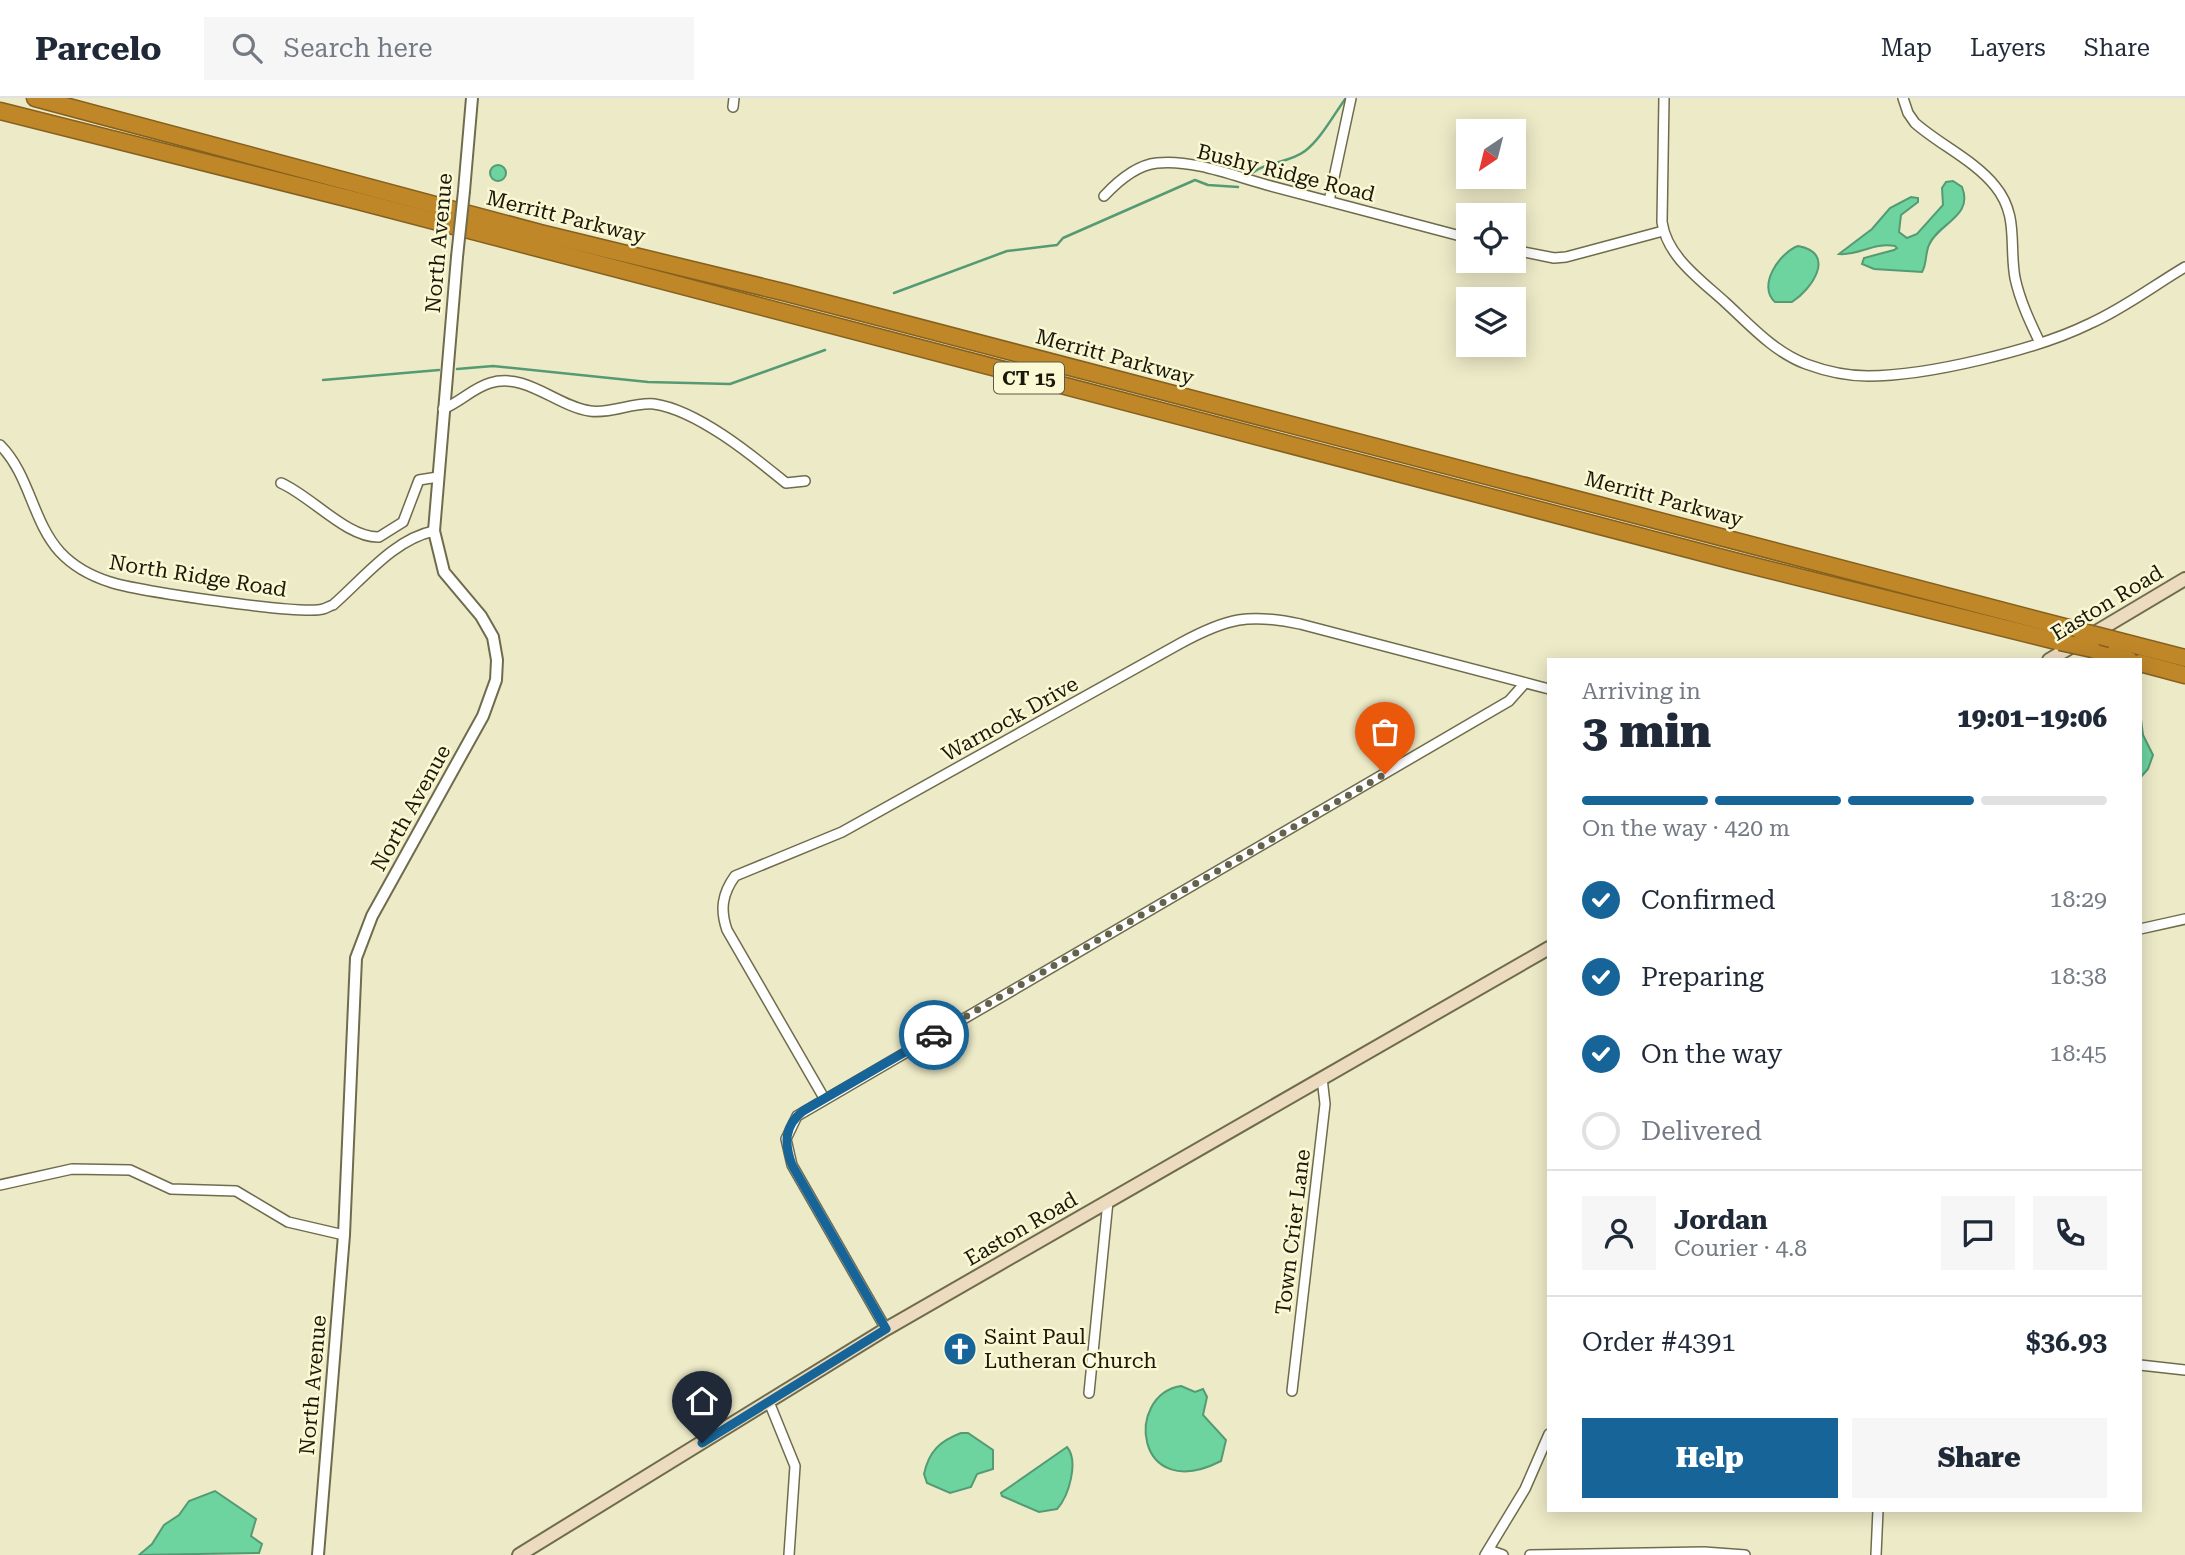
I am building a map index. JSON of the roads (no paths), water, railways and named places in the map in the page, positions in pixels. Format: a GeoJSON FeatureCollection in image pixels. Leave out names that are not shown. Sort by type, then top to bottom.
{"type":"FeatureCollection","features":[{"type":"Feature","properties":{"kind":"highway","name":"Merritt Parkway"},"geometry":{"type":"LineString","coordinates":[[35,98],[526,230],[783,292],[2185,658]]}},
{"type":"Feature","properties":{"kind":"highway","name":"Merritt Parkway"},"geometry":{"type":"LineString","coordinates":[[0,111],[367,203],[1734,561],[2122,658]]}},
{"type":"Feature","properties":{"kind":"highway"},"geometry":{"type":"LineString","coordinates":[[2111,639],[2185,651]]}},
{"type":"Feature","properties":{"kind":"highway"},"geometry":{"type":"LineString","coordinates":[[2142,664],[2185,676]]}},
{"type":"Feature","properties":{"kind":"main road","name":"Easton Road"},"geometry":{"type":"LineString","coordinates":[[2052,658],[2185,579]]}},
{"type":"Feature","properties":{"kind":"main road","name":"Easton Road"},"geometry":{"type":"LineString","coordinates":[[519,1555],[886,1329],[1547,949]]}},
{"type":"Feature","properties":{"kind":"street","name":"North Avenue"},"geometry":{"type":"LineString","coordinates":[[318,1555],[344,1235],[352,985],[357,951],[372,916],[483,716],[496,680],[496,651],[490,630],[448,579],[439,559],[435,531],[443,409],[472,98]]}},
{"type":"Feature","properties":{"kind":"street"},"geometry":{"type":"LineString","coordinates":[[1664,98],[1663,231],[1670,247],[1686,266],[1768,341],[1804,363],[1832,372],[1867,376],[1989,356],[2040,343],[2099,320],[2185,267]]}},
{"type":"Feature","properties":{"kind":"street"},"geometry":{"type":"LineString","coordinates":[[1903,98],[1915,123],[1987,177],[2005,200],[2012,224],[2014,274],[2019,294],[2040,343]]}},
{"type":"Feature","properties":{"kind":"street"},"geometry":{"type":"LineString","coordinates":[[1329,201],[1351,100]]}},
{"type":"Feature","properties":{"kind":"street","name":"Bushy Ridge Road"},"geometry":{"type":"LineString","coordinates":[[1104,196],[1130,174],[1161,162],[1216,171],[1456,235]]}},
{"type":"Feature","properties":{"kind":"street"},"geometry":{"type":"LineString","coordinates":[[1526,252],[1554,258],[1566,257],[1663,231]]}},
{"type":"Feature","properties":{"kind":"street"},"geometry":{"type":"LineString","coordinates":[[443,409],[482,386],[502,381],[531,386],[561,402],[586,410],[654,404],[723,432],[786,483],[804,481]]}},
{"type":"Feature","properties":{"kind":"street","name":"North Ridge Road"},"geometry":{"type":"LineString","coordinates":[[0,446],[14,461],[42,523],[60,551],[92,576],[125,586],[289,608],[323,609],[333,605],[397,547],[419,534],[435,531]]}},
{"type":"Feature","properties":{"kind":"street"},"geometry":{"type":"LineString","coordinates":[[281,483],[315,502],[358,534],[379,537],[403,522],[419,480],[438,477]]}},
{"type":"Feature","properties":{"kind":"street","name":"Warnock Drive"},"geometry":{"type":"LineString","coordinates":[[824,1098],[727,930],[723,903],[727,887],[735,876],[842,832],[1170,649],[1230,619],[1261,617],[1283,620],[1547,688]]}},
{"type":"Feature","properties":{"kind":"street"},"geometry":{"type":"LineString","coordinates":[[886,1329],[797,1174],[787,1150],[786,1139],[791,1124],[803,1111],[1509,701],[1525,682]]}},
{"type":"Feature","properties":{"kind":"street"},"geometry":{"type":"LineString","coordinates":[[2142,929],[2185,919]]}},
{"type":"Feature","properties":{"kind":"street","name":"Town Crier Lane"},"geometry":{"type":"LineString","coordinates":[[1292,1387],[1325,1104],[1322,1078]]}},
{"type":"Feature","properties":{"kind":"street"},"geometry":{"type":"LineString","coordinates":[[0,1185],[72,1169],[130,1170],[171,1189],[236,1191],[288,1222],[344,1235]]}},
{"type":"Feature","properties":{"kind":"street"},"geometry":{"type":"LineString","coordinates":[[1089,1393],[1108,1201]]}},
{"type":"Feature","properties":{"kind":"street"},"geometry":{"type":"LineString","coordinates":[[2142,1365],[2185,1370]]}},
{"type":"Feature","properties":{"kind":"street"},"geometry":{"type":"LineString","coordinates":[[769,1402],[795,1466],[789,1555]]}},
{"type":"Feature","properties":{"kind":"street"},"geometry":{"type":"LineString","coordinates":[[1503,1555],[1487,1552],[1525,1489],[1547,1439]]}},
{"type":"Feature","properties":{"kind":"street"},"geometry":{"type":"LineString","coordinates":[[1876,1555],[1878,1512]]}},
{"type":"Feature","properties":{"kind":"street"},"geometry":{"type":"LineString","coordinates":[[1530,1555],[1704,1552],[1745,1555]]}},
{"type":"Feature","properties":{"kind":"waterway"},"geometry":{"type":"LineString","coordinates":[[1249,176],[1255,171],[1305,151],[1322,133],[1346,98]]}},
{"type":"Feature","properties":{"kind":"waterway"},"geometry":{"type":"LineString","coordinates":[[894,293],[1007,251],[1057,245],[1063,238],[1195,180],[1208,185],[1238,187]]}},
{"type":"Feature","properties":{"kind":"waterway"},"geometry":{"type":"LineString","coordinates":[[457,369],[493,366],[648,382],[730,384],[825,350]]}},
{"type":"Feature","properties":{"kind":"waterway"},"geometry":{"type":"LineString","coordinates":[[323,380],[439,370]]}},
{"type":"Feature","properties":{"kind":"place","name":"Saint Paul Lutheran Church"},"geometry":{"type":"Point","coordinates":[960,1349]}}]}
